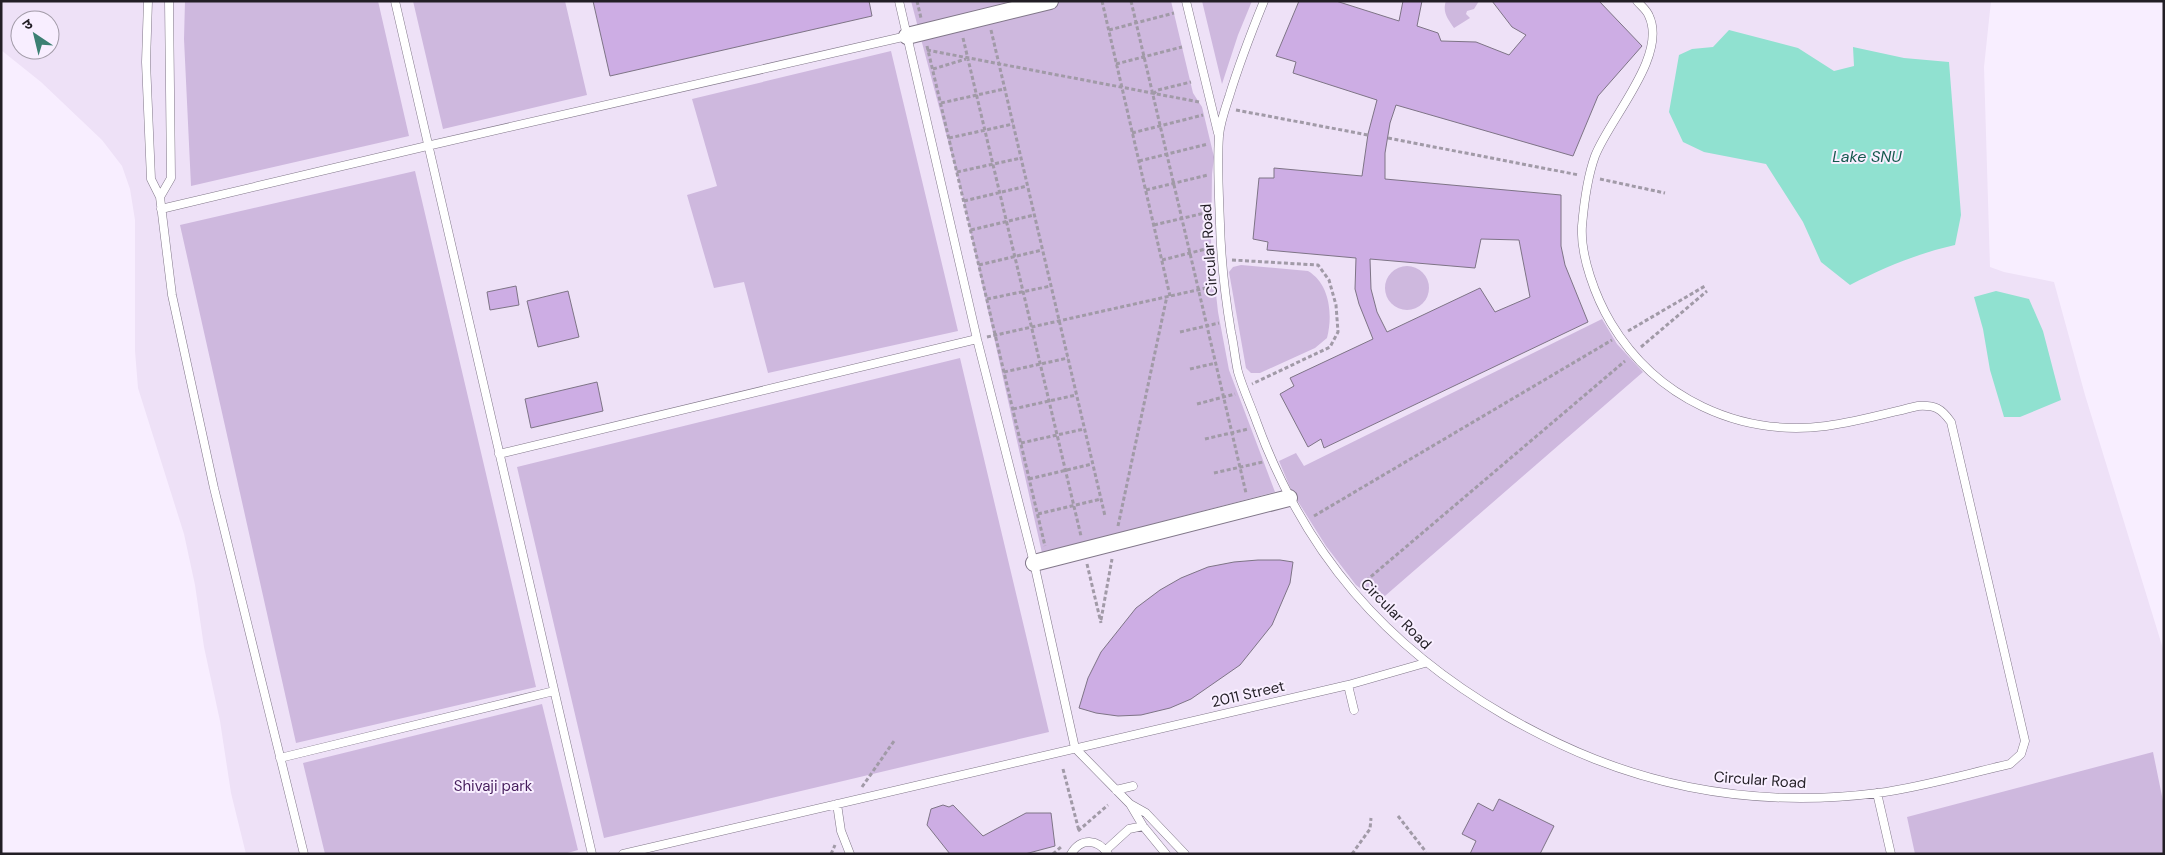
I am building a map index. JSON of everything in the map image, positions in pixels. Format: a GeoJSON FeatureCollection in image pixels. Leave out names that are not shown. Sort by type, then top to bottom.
{"type":"FeatureCollection","features":[{"type":"Feature","properties":{"kind":"street"},"geometry":{"type":"LineString","coordinates":[[908,41],[924,32],[1050,1]]}},
{"type":"Feature","properties":{"kind":"street"},"geometry":{"type":"LineString","coordinates":[[1041,561],[1289,498]]}},
{"type":"Feature","properties":{"kind":"lane"},"geometry":{"type":"LineString","coordinates":[[148,1],[146,62],[151,179],[160,197],[172,295],[214,488],[304,854]]}},
{"type":"Feature","properties":{"kind":"lane"},"geometry":{"type":"LineString","coordinates":[[160,197],[171,178],[169,1]]}},
{"type":"Feature","properties":{"kind":"lane"},"geometry":{"type":"LineString","coordinates":[[395,1],[592,854]]}},
{"type":"Feature","properties":{"kind":"lane"},"geometry":{"type":"LineString","coordinates":[[899,1],[977,339],[1041,561],[1075,748],[1130,804],[1146,813],[1185,854]]}},
{"type":"Feature","properties":{"kind":"lane"},"geometry":{"type":"LineString","coordinates":[[1186,1],[1219,138]]}},
{"type":"Feature","properties":{"kind":"lane","name":"Circular Road"},"geometry":{"type":"LineString","coordinates":[[1264,1],[1245,46],[1219,138],[1219,210],[1223,284],[1238,370],[1271,460],[1302,523],[1323,554],[1353,592],[1425,663],[1476,699],[1569,750],[1606,765],[1647,777],[1690,787],[1735,794],[1799,798],[1877,793],[2010,764],[2021,754],[2025,741],[1951,422],[1943,411],[1933,406],[1918,406],[1826,426],[1785,428],[1753,424],[1699,406],[1672,390],[1633,354]]}},
{"type":"Feature","properties":{"kind":"lane"},"geometry":{"type":"LineString","coordinates":[[1633,354],[1619,336],[1602,308],[1587,263],[1582,229],[1589,178],[1596,156],[1605,134],[1632,92],[1648,57],[1653,26],[1649,14],[1637,1]]}},
{"type":"Feature","properties":{"kind":"lane"},"geometry":{"type":"LineString","coordinates":[[161,209],[427,146],[908,41]]}},
{"type":"Feature","properties":{"kind":"lane"},"geometry":{"type":"LineString","coordinates":[[499,454],[977,339]]}},
{"type":"Feature","properties":{"kind":"lane","name":"2011 Street"},"geometry":{"type":"LineString","coordinates":[[623,854],[1348,685],[1425,663]]}},
{"type":"Feature","properties":{"kind":"lane"},"geometry":{"type":"LineString","coordinates":[[1348,685],[1354,710]]}},
{"type":"Feature","properties":{"kind":"lane"},"geometry":{"type":"LineString","coordinates":[[280,758],[554,691]]}},
{"type":"Feature","properties":{"kind":"lane"},"geometry":{"type":"LineString","coordinates":[[1116,790],[1133,786]]}},
{"type":"Feature","properties":{"kind":"lane"},"geometry":{"type":"LineString","coordinates":[[1877,793],[1891,854]]}},
{"type":"Feature","properties":{"kind":"lane"},"geometry":{"type":"LineString","coordinates":[[837,804],[841,831],[850,854]]}},
{"type":"Feature","properties":{"kind":"lane"},"geometry":{"type":"LineString","coordinates":[[1130,804],[1142,826],[1166,854]]}},
{"type":"Feature","properties":{"kind":"lane"},"geometry":{"type":"LineString","coordinates":[[1071,854],[1076,846],[1089,841],[1103,845],[1107,852],[1129,829],[1142,826]]}},
{"type":"Feature","properties":{"kind":"path"},"geometry":{"type":"LineString","coordinates":[[917,1],[1038,514],[1041,561]]}},
{"type":"Feature","properties":{"kind":"path"},"geometry":{"type":"LineString","coordinates":[[960,23],[1101,623],[1115,542],[1168,296],[1162,260],[1102,1]]}},
{"type":"Feature","properties":{"kind":"path"},"geometry":{"type":"LineString","coordinates":[[1131,1],[1250,508]]}},
{"type":"Feature","properties":{"kind":"path"},"geometry":{"type":"LineString","coordinates":[[1109,30],[1174,13]]}},
{"type":"Feature","properties":{"kind":"path"},"geometry":{"type":"LineString","coordinates":[[987,16],[1105,516]]}},
{"type":"Feature","properties":{"kind":"path"},"geometry":{"type":"LineString","coordinates":[[908,41],[928,50],[1211,104]]}},
{"type":"Feature","properties":{"kind":"path"},"geometry":{"type":"LineString","coordinates":[[1116,64],[1182,47]]}},
{"type":"Feature","properties":{"kind":"path"},"geometry":{"type":"LineString","coordinates":[[933,69],[968,58]]}},
{"type":"Feature","properties":{"kind":"path"},"geometry":{"type":"LineString","coordinates":[[1153,94],[1158,90],[1191,82]]}},
{"type":"Feature","properties":{"kind":"path"},"geometry":{"type":"LineString","coordinates":[[941,103],[1004,89]]}},
{"type":"Feature","properties":{"kind":"path"},"geometry":{"type":"LineString","coordinates":[[1226,108],[1368,134]]}},
{"type":"Feature","properties":{"kind":"path"},"geometry":{"type":"LineString","coordinates":[[1132,133],[1214,113]]}},
{"type":"Feature","properties":{"kind":"path"},"geometry":{"type":"LineString","coordinates":[[949,138],[1012,124]]}},
{"type":"Feature","properties":{"kind":"path"},"geometry":{"type":"LineString","coordinates":[[1139,161],[1219,138]]}},
{"type":"Feature","properties":{"kind":"path"},"geometry":{"type":"LineString","coordinates":[[1388,138],[1665,192]]}},
{"type":"Feature","properties":{"kind":"path"},"geometry":{"type":"LineString","coordinates":[[957,172],[1021,158]]}},
{"type":"Feature","properties":{"kind":"path"},"geometry":{"type":"LineString","coordinates":[[1146,190],[1218,173]]}},
{"type":"Feature","properties":{"kind":"path"},"geometry":{"type":"LineString","coordinates":[[964,201],[1027,186]]}},
{"type":"Feature","properties":{"kind":"path"},"geometry":{"type":"LineString","coordinates":[[1154,225],[1219,210]]}},
{"type":"Feature","properties":{"kind":"path"},"geometry":{"type":"LineString","coordinates":[[971,230],[1034,215]]}},
{"type":"Feature","properties":{"kind":"path"},"geometry":{"type":"LineString","coordinates":[[1162,260],[1221,245]]}},
{"type":"Feature","properties":{"kind":"path"},"geometry":{"type":"LineString","coordinates":[[979,265],[1042,250]]}},
{"type":"Feature","properties":{"kind":"path"},"geometry":{"type":"LineString","coordinates":[[1197,404],[1224,397],[1244,389],[1330,347],[1338,332],[1336,304],[1329,280],[1318,265],[1221,259]]}},
{"type":"Feature","properties":{"kind":"path"},"geometry":{"type":"LineString","coordinates":[[977,339],[1223,284]]}},
{"type":"Feature","properties":{"kind":"path"},"geometry":{"type":"LineString","coordinates":[[987,299],[1050,286]]}},
{"type":"Feature","properties":{"kind":"path"},"geometry":{"type":"LineString","coordinates":[[1302,523],[1705,286]]}},
{"type":"Feature","properties":{"kind":"path"},"geometry":{"type":"LineString","coordinates":[[1353,592],[1707,291]]}},
{"type":"Feature","properties":{"kind":"path"},"geometry":{"type":"LineString","coordinates":[[1180,332],[1229,320]]}},
{"type":"Feature","properties":{"kind":"path"},"geometry":{"type":"LineString","coordinates":[[1004,372],[1068,358]]}},
{"type":"Feature","properties":{"kind":"path"},"geometry":{"type":"LineString","coordinates":[[1190,369],[1216,363]]}},
{"type":"Feature","properties":{"kind":"path"},"geometry":{"type":"LineString","coordinates":[[1013,409],[1076,395]]}},
{"type":"Feature","properties":{"kind":"path"},"geometry":{"type":"LineString","coordinates":[[1205,439],[1258,426]]}},
{"type":"Feature","properties":{"kind":"path"},"geometry":{"type":"LineString","coordinates":[[1021,443],[1084,430]]}},
{"type":"Feature","properties":{"kind":"path"},"geometry":{"type":"LineString","coordinates":[[1214,473],[1271,460]]}},
{"type":"Feature","properties":{"kind":"path"},"geometry":{"type":"LineString","coordinates":[[1029,479],[1092,464]]}},
{"type":"Feature","properties":{"kind":"path"},"geometry":{"type":"LineString","coordinates":[[1038,514],[1101,499]]}},
{"type":"Feature","properties":{"kind":"path"},"geometry":{"type":"LineString","coordinates":[[853,800],[894,741]]}},
{"type":"Feature","properties":{"kind":"path"},"geometry":{"type":"LineString","coordinates":[[1063,769],[1079,830]]}},
{"type":"Feature","properties":{"kind":"path"},"geometry":{"type":"LineString","coordinates":[[1075,834],[1108,806]]}},
{"type":"Feature","properties":{"kind":"path"},"geometry":{"type":"LineString","coordinates":[[1398,816],[1426,852]]}},
{"type":"Feature","properties":{"kind":"path"},"geometry":{"type":"LineString","coordinates":[[1352,854],[1370,830],[1372,818]]}},
{"type":"Feature","properties":{"kind":"path"},"geometry":{"type":"LineString","coordinates":[[1053,854],[1065,843]]}},
{"type":"Feature","properties":{"kind":"shaded area"},"geometry":{"type":"Polygon","coordinates":[[[1,1],[1991,1],[1984,67],[1990,267],[2004,272],[2054,282],[2085,395],[2164,652],[2164,854],[246,854],[231,793],[220,721],[204,647],[195,585],[184,534],[138,388],[135,351],[135,220],[130,189],[122,166],[102,140],[41,82],[14,60],[60,60],[60,10],[10,10],[10,57],[1,50],[1,1]]]}},
{"type":"Feature","properties":{"kind":"green space"},"geometry":{"type":"Polygon","coordinates":[[[185,1],[378,1],[409,136],[191,186],[184,39],[185,1]]]}},
{"type":"Feature","properties":{"kind":"green space"},"geometry":{"type":"Polygon","coordinates":[[[413,1],[565,1],[587,95],[443,129],[413,1]]]}},
{"type":"Feature","properties":{"kind":"green space"},"geometry":{"type":"Polygon","coordinates":[[[911,1],[1171,1],[1193,93],[1202,107],[1214,157],[1211,248],[1218,312],[1229,370],[1275,492],[1042,553],[962,194],[911,1]]]}},
{"type":"Feature","properties":{"kind":"green space"},"geometry":{"type":"Polygon","coordinates":[[[1202,1],[1252,1],[1238,35],[1222,84],[1202,1]]]}},
{"type":"Feature","properties":{"kind":"green space"},"geometry":{"type":"Polygon","coordinates":[[[1446,1],[1479,1],[1474,9],[1467,11],[1466,14],[1470,18],[1454,28],[1445,12],[1446,1]]]}},
{"type":"Feature","properties":{"kind":"green space"},"geometry":{"type":"Polygon","coordinates":[[[891,51],[958,331],[768,373],[744,282],[714,288],[687,195],[717,186],[692,99],[891,51]]]}},
{"type":"Feature","properties":{"kind":"green space"},"geometry":{"type":"Polygon","coordinates":[[[415,171],[536,687],[296,743],[180,225],[415,171]]]}},
{"type":"Feature","properties":{"kind":"green space"},"geometry":{"type":"Polygon","coordinates":[[[1241,265],[1308,271],[1321,284],[1328,301],[1330,320],[1327,338],[1315,348],[1260,373],[1251,373],[1246,368],[1229,272],[1233,267],[1241,265]]]}},
{"type":"Feature","properties":{"kind":"green space"},"geometry":{"type":"Polygon","coordinates":[[[1407,266],[1419,270],[1425,276],[1429,288],[1425,300],[1419,306],[1407,310],[1395,306],[1389,300],[1385,288],[1389,276],[1395,270],[1407,266]]]}},
{"type":"Feature","properties":{"kind":"green space"},"geometry":{"type":"Polygon","coordinates":[[[1602,319],[1617,344],[1643,372],[1378,602],[1356,585],[1326,546],[1292,492],[1279,461],[1296,453],[1304,466],[1602,319]]]}},
{"type":"Feature","properties":{"kind":"green space"},"geometry":{"type":"Polygon","coordinates":[[[960,358],[1049,732],[604,838],[517,467],[960,358]]]}},
{"type":"Feature","properties":{"kind":"green space","name":"Shivaji park"},"geometry":{"type":"Polygon","coordinates":[[[542,704],[578,850],[564,854],[325,854],[303,763],[542,704]]]}},
{"type":"Feature","properties":{"kind":"green space"},"geometry":{"type":"Polygon","coordinates":[[[2153,752],[2164,806],[2164,854],[1915,854],[1907,817],[2153,752]]]}},
{"type":"Feature","properties":{"kind":"water","name":"Lake SNU"},"geometry":{"type":"Polygon","coordinates":[[[1729,30],[1798,48],[1834,71],[1854,66],[1853,47],[1904,58],[1949,62],[1961,215],[1955,245],[1901,262],[1850,285],[1821,262],[1803,222],[1766,164],[1704,152],[1683,142],[1669,112],[1679,55],[1692,49],[1713,47],[1729,30]]]}},
{"type":"Feature","properties":{"kind":"water"},"geometry":{"type":"Polygon","coordinates":[[[1996,291],[2029,299],[2043,331],[2061,400],[2020,417],[2004,417],[1990,370],[1983,329],[1974,297],[1996,291]]]}},
{"type":"Feature","properties":{"kind":"building"},"geometry":{"type":"Polygon","coordinates":[[[593,1],[869,1],[872,16],[610,76],[593,1]]]}},
{"type":"Feature","properties":{"kind":"building"},"geometry":{"type":"Polygon","coordinates":[[[1299,1],[1336,1],[1399,21],[1403,1],[1422,1],[1417,26],[1438,33],[1441,41],[1476,42],[1509,55],[1526,35],[1512,27],[1492,1],[1599,1],[1642,46],[1598,96],[1573,156],[1396,105],[1390,123],[1385,153],[1385,179],[1561,195],[1561,246],[1565,265],[1588,322],[1324,448],[1321,439],[1308,447],[1280,394],[1294,386],[1290,378],[1373,339],[1355,289],[1356,258],[1267,250],[1268,242],[1253,239],[1259,178],[1274,178],[1274,168],[1362,176],[1368,134],[1377,100],[1293,73],[1296,62],[1276,56],[1299,1]],[[1481,239],[1475,268],[1370,259],[1371,289],[1377,312],[1387,332],[1480,288],[1495,312],[1530,297],[1519,240],[1481,239]]]}},
{"type":"Feature","properties":{"kind":"building"},"geometry":{"type":"Polygon","coordinates":[[[516,286],[519,305],[490,310],[487,292],[516,286]]]}},
{"type":"Feature","properties":{"kind":"building"},"geometry":{"type":"Polygon","coordinates":[[[568,291],[579,337],[538,347],[527,301],[568,291]]]}},
{"type":"Feature","properties":{"kind":"building"},"geometry":{"type":"Polygon","coordinates":[[[597,382],[603,411],[531,428],[525,399],[597,382]]]}},
{"type":"Feature","properties":{"kind":"building"},"geometry":{"type":"Polygon","coordinates":[[[1258,560],[1293,562],[1290,583],[1272,625],[1240,665],[1191,699],[1170,708],[1141,715],[1118,716],[1079,708],[1088,678],[1101,652],[1136,608],[1160,590],[1181,578],[1208,567],[1258,560]]]}},
{"type":"Feature","properties":{"kind":"building"},"geometry":{"type":"Polygon","coordinates":[[[1499,799],[1554,826],[1540,854],[1470,854],[1476,841],[1462,834],[1478,803],[1493,811],[1499,799]]]}},
{"type":"Feature","properties":{"kind":"building"},"geometry":{"type":"Polygon","coordinates":[[[943,805],[949,807],[953,805],[983,836],[1026,813],[1051,813],[1055,846],[1025,854],[950,854],[927,825],[931,809],[943,805]]]}}]}
